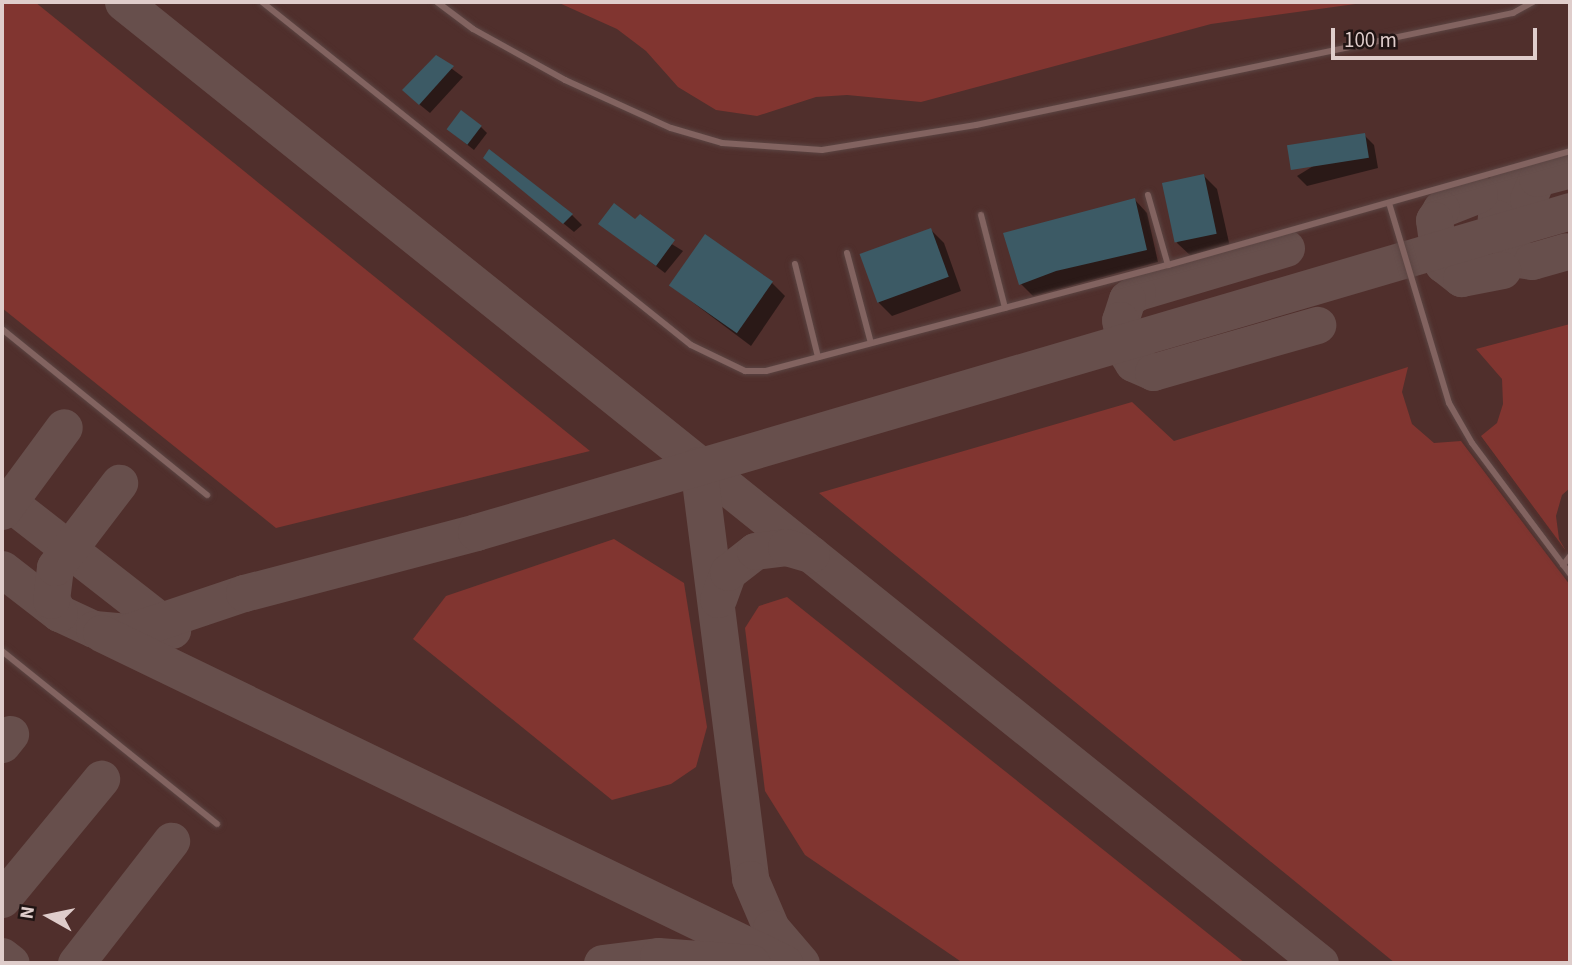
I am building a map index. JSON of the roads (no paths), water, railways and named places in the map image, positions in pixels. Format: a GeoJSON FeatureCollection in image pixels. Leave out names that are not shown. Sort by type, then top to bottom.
{"type":"FeatureCollection","features":[{"type":"Feature","properties":{"kind":"lane"},"geometry":{"type":"LineString","coordinates":[[261,2],[691,345],[745,371],[818,357],[1168,265],[1570,151]]}},
{"type":"Feature","properties":{"kind":"lane"},"geometry":{"type":"LineString","coordinates":[[437,2],[473,29],[565,80],[671,128],[722,143],[822,150],[1017,117],[1513,13],[1533,2]]}},
{"type":"Feature","properties":{"kind":"lane"},"geometry":{"type":"LineString","coordinates":[[1148,195],[1168,265]]}},
{"type":"Feature","properties":{"kind":"lane"},"geometry":{"type":"LineString","coordinates":[[1389,203],[1449,403],[1472,443],[1570,574]]}},
{"type":"Feature","properties":{"kind":"lane"},"geometry":{"type":"LineString","coordinates":[[981,215],[1005,308]]}},
{"type":"Feature","properties":{"kind":"lane"},"geometry":{"type":"LineString","coordinates":[[847,254],[871,343]]}},
{"type":"Feature","properties":{"kind":"lane"},"geometry":{"type":"LineString","coordinates":[[795,264],[818,357]]}},
{"type":"Feature","properties":{"kind":"lane"},"geometry":{"type":"LineString","coordinates":[[2,329],[207,495]]}},
{"type":"Feature","properties":{"kind":"lane"},"geometry":{"type":"LineString","coordinates":[[1563,565],[1570,556]]}},
{"type":"Feature","properties":{"kind":"lane"},"geometry":{"type":"LineString","coordinates":[[2,651],[217,824]]}}]}
